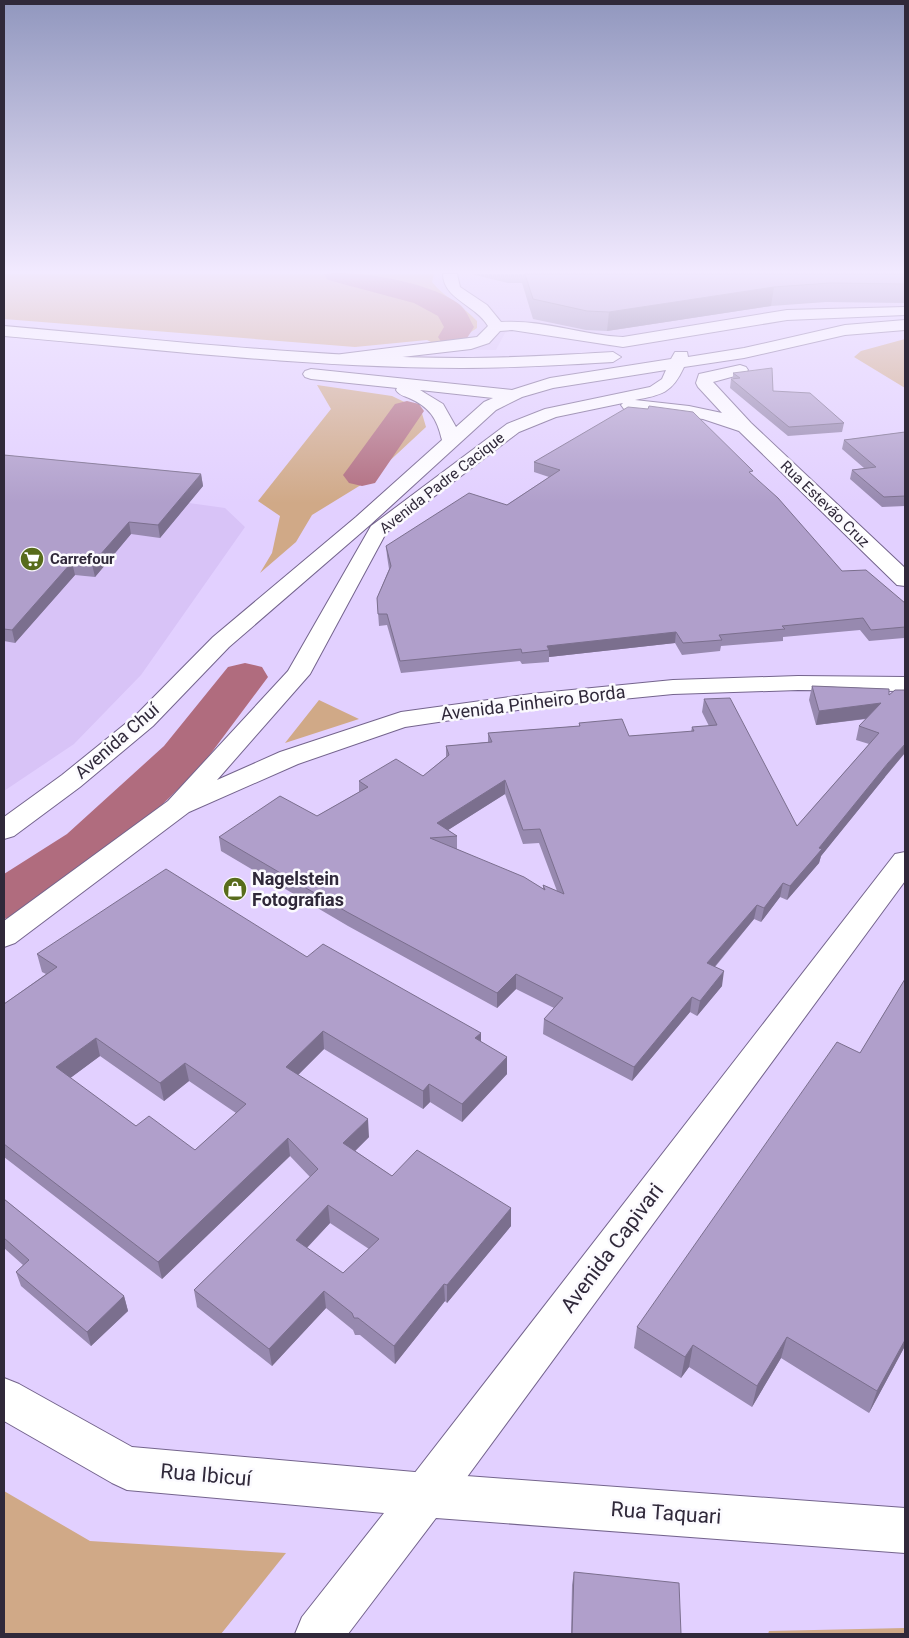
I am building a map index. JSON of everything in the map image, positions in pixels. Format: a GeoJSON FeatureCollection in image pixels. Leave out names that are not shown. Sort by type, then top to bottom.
{"type":"FeatureCollection","features":[{"type":"Feature","properties":{"kind":"main road"},"geometry":{"type":"LineString","coordinates":[[237,350],[342,359],[410,362],[681,356]]}},
{"type":"Feature","properties":{"kind":"main road"},"geometry":{"type":"LineString","coordinates":[[342,359],[416,350]]}},
{"type":"Feature","properties":{"kind":"main road","name":"Avenida Padre Cacique"},"geometry":{"type":"LineString","coordinates":[[221,642],[362,521],[490,406],[512,395],[550,383],[681,356],[744,353],[755,350]]}},
{"type":"Feature","properties":{"kind":"main road","name":"Rua Estevão Cruz"},"geometry":{"type":"LineString","coordinates":[[813,350],[808,354],[705,378],[704,383],[745,427],[905,580]]}},
{"type":"Feature","properties":{"kind":"main road","name":"Avenida Padre Cacique"},"geometry":{"type":"LineString","coordinates":[[178,807],[298,674],[378,530],[513,428],[551,413],[655,391],[669,382],[681,356]]}},
{"type":"Feature","properties":{"kind":"main road"},"geometry":{"type":"LineString","coordinates":[[295,373],[701,412],[725,418],[745,427]]}},
{"type":"Feature","properties":{"kind":"main road"},"geometry":{"type":"LineString","coordinates":[[379,382],[422,396],[438,407],[447,421],[451,442]]}},
{"type":"Feature","properties":{"kind":"main road","name":"Avenida Chuí"},"geometry":{"type":"LineString","coordinates":[[4,830],[71,782],[144,721],[221,642]]}},
{"type":"Feature","properties":{"kind":"main road","name":"Avenida Pinheiro Borda"},"geometry":{"type":"LineString","coordinates":[[178,807],[289,758],[401,720],[531,701],[673,687],[798,683],[905,684]]}},
{"type":"Feature","properties":{"kind":"main road"},"geometry":{"type":"LineString","coordinates":[[4,936],[178,807]]}},
{"type":"Feature","properties":{"kind":"main road","name":"Avenida Capivari"},"geometry":{"type":"LineString","coordinates":[[319,1634],[905,861]]}},
{"type":"Feature","properties":{"kind":"main road","name":"Rua Ibicuí"},"geometry":{"type":"LineString","coordinates":[[4,1398],[127,1468],[426,1495]]}},
{"type":"Feature","properties":{"kind":"main road","name":"Rua Taquari"},"geometry":{"type":"LineString","coordinates":[[426,1495],[905,1531]]}},
{"type":"Feature","properties":{"kind":"shaded area"},"geometry":{"type":"Polygon","coordinates":[[[905,350],[905,388],[854,357],[861,351],[905,350]]]}},
{"type":"Feature","properties":{"kind":"shaded area"},"geometry":{"type":"Polygon","coordinates":[[[317,385],[392,396],[421,410],[426,427],[369,480],[312,515],[296,542],[260,573],[272,553],[280,516],[258,501],[331,409],[317,385]]]}},
{"type":"Feature","properties":{"kind":"shaded area"},"geometry":{"type":"Polygon","coordinates":[[[189,503],[225,508],[245,527],[141,675],[74,744],[4,791],[4,641],[40,581],[189,503]]]}},
{"type":"Feature","properties":{"kind":"shaded area"},"geometry":{"type":"Polygon","coordinates":[[[319,700],[359,719],[285,743],[319,700]]]}},
{"type":"Feature","properties":{"kind":"shaded area"},"geometry":{"type":"Polygon","coordinates":[[[4,1491],[90,1541],[286,1553],[221,1634],[4,1634],[4,1491]]]}},
{"type":"Feature","properties":{"kind":"shaded area"},"geometry":{"type":"Polygon","coordinates":[[[905,1628],[905,1634],[768,1634],[769,1631],[905,1628]]]}},
{"type":"Feature","properties":{"kind":"building"},"geometry":{"type":"Polygon","coordinates":[[[772,368],[773,391],[810,393],[844,423],[789,427],[731,379],[740,378],[733,373],[772,368]]]}},
{"type":"Feature","properties":{"kind":"building"},"geometry":{"type":"Polygon","coordinates":[[[649,406],[693,412],[753,471],[749,472],[778,498],[842,571],[866,570],[905,603],[905,627],[871,630],[863,618],[782,626],[785,629],[719,635],[722,640],[683,643],[676,632],[547,646],[549,650],[522,653],[521,649],[400,661],[387,614],[378,614],[377,598],[391,566],[386,546],[469,493],[507,505],[560,470],[534,462],[628,407],[648,409],[649,406]]]}},
{"type":"Feature","properties":{"kind":"building"},"geometry":{"type":"Polygon","coordinates":[[[905,432],[905,496],[884,497],[852,470],[876,467],[844,440],[905,432]]]}},
{"type":"Feature","properties":{"kind":"building","name":"Carrefour"},"geometry":{"type":"Polygon","coordinates":[[[4,455],[201,474],[158,525],[129,522],[92,564],[72,562],[12,630],[4,629],[4,455]]]}},
{"type":"Feature","properties":{"kind":"building"},"geometry":{"type":"Polygon","coordinates":[[[812,686],[889,689],[889,695],[895,690],[905,690],[905,744],[819,848],[822,849],[790,886],[783,883],[764,908],[757,905],[707,963],[724,971],[700,1001],[692,997],[634,1067],[544,1019],[563,998],[516,974],[497,993],[347,912],[219,837],[280,796],[317,816],[368,787],[359,781],[396,759],[423,776],[449,755],[446,746],[492,742],[488,733],[580,726],[579,723],[622,719],[629,736],[694,731],[692,727],[717,725],[704,699],[730,698],[797,826],[879,733],[859,726],[881,703],[819,711],[812,686]],[[505,780],[437,823],[457,836],[430,838],[524,877],[545,890],[543,885],[564,894],[540,829],[523,830],[505,780]]]}},
{"type":"Feature","properties":{"kind":"building"},"geometry":{"type":"Polygon","coordinates":[[[166,869],[307,957],[323,944],[481,1033],[475,1038],[507,1057],[462,1104],[429,1084],[423,1091],[323,1031],[286,1067],[368,1119],[343,1143],[392,1176],[417,1150],[511,1208],[447,1285],[444,1284],[394,1346],[358,1318],[354,1318],[352,1313],[324,1291],[269,1349],[194,1290],[318,1169],[288,1138],[158,1262],[4,1144],[4,1004],[57,967],[37,954],[166,869]],[[96,1038],[56,1067],[136,1126],[149,1116],[195,1150],[246,1104],[185,1063],[160,1083],[96,1038]],[[328,1205],[296,1240],[343,1273],[379,1239],[328,1205]]]}},
{"type":"Feature","properties":{"kind":"building"},"geometry":{"type":"Polygon","coordinates":[[[905,979],[905,1340],[877,1391],[787,1337],[757,1386],[693,1345],[685,1357],[637,1327],[837,1042],[860,1053],[905,979]]]}},
{"type":"Feature","properties":{"kind":"building"},"geometry":{"type":"Polygon","coordinates":[[[4,1199],[124,1296],[87,1332],[16,1272],[29,1260],[4,1238],[4,1199]]]}},
{"type":"Feature","properties":{"kind":"building"},"geometry":{"type":"Polygon","coordinates":[[[574,1572],[679,1583],[681,1634],[572,1634],[574,1572]]]}},
{"type":"Feature","properties":{"kind":"waterway"},"geometry":{"type":"LineString","coordinates":[[362,475],[407,411]]}},
{"type":"Feature","properties":{"kind":"waterway"},"geometry":{"type":"LineString","coordinates":[[4,900],[86,847],[182,757],[245,677]]}},
{"type":"Feature","properties":{"kind":"place","name":"Carrefour"},"geometry":{"type":"Point","coordinates":[32,559]}},
{"type":"Feature","properties":{"kind":"place","name":"Nagelstein Fotografias"},"geometry":{"type":"Point","coordinates":[235,889]}}]}
